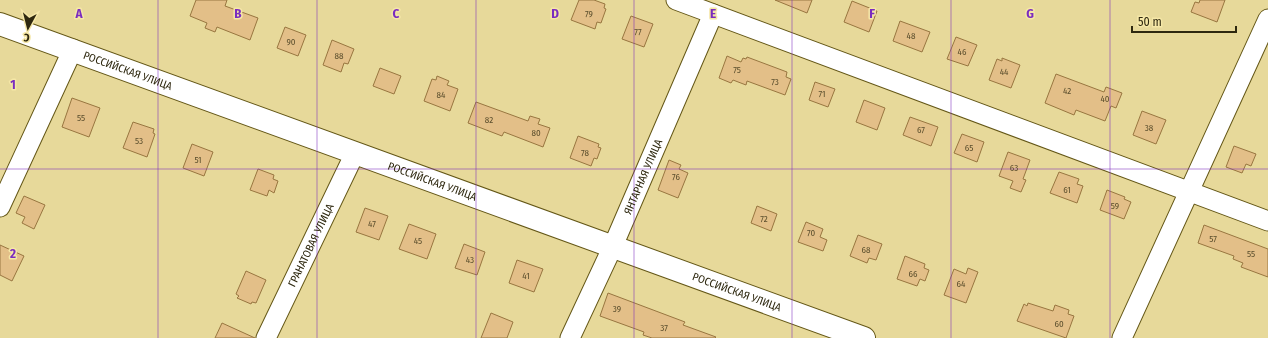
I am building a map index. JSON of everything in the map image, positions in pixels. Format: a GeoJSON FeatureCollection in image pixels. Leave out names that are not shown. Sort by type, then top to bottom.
{"type":"FeatureCollection","features":[{"type":"Feature","properties":{"kind":"main road","name":"РОССИЙСКАЯ УЛИЦА"},"geometry":{"type":"LineString","coordinates":[[0,24],[73,49],[613,246],[856,337]]}},
{"type":"Feature","properties":{"kind":"street"},"geometry":{"type":"LineString","coordinates":[[676,0],[1268,221]]}},
{"type":"Feature","properties":{"kind":"street","name":"ЯНТАРНАЯ УЛИЦА"},"geometry":{"type":"LineString","coordinates":[[570,338],[613,246],[713,14]]}},
{"type":"Feature","properties":{"kind":"street"},"geometry":{"type":"LineString","coordinates":[[1122,338],[1268,19]]}},
{"type":"Feature","properties":{"kind":"street"},"geometry":{"type":"LineString","coordinates":[[0,207],[73,49]]}},
{"type":"Feature","properties":{"kind":"street","name":"ГРАНАТОВАЯ УЛИЦА"},"geometry":{"type":"LineString","coordinates":[[266,338],[355,153]]}},
{"type":"Feature","properties":{"kind":"building"},"geometry":{"type":"Polygon","coordinates":[[[196,0],[227,0],[225,6],[258,18],[250,40],[217,27],[215,32],[205,28],[207,23],[190,16],[196,0]]]}},
{"type":"Feature","properties":{"kind":"building"},"geometry":{"type":"Polygon","coordinates":[[[579,0],[594,0],[605,4],[604,8],[606,9],[601,23],[597,22],[595,29],[571,20],[579,0]]]}},
{"type":"Feature","properties":{"kind":"building"},"geometry":{"type":"Polygon","coordinates":[[[775,0],[812,0],[807,13],[775,0]]]}},
{"type":"Feature","properties":{"kind":"building"},"geometry":{"type":"Polygon","coordinates":[[[1200,0],[1225,0],[1217,22],[1191,12],[1195,2],[1199,3],[1200,0]]]}},
{"type":"Feature","properties":{"kind":"building"},"geometry":{"type":"Polygon","coordinates":[[[852,1],[877,11],[869,32],[844,22],[852,1]]]}},
{"type":"Feature","properties":{"kind":"building"},"geometry":{"type":"Polygon","coordinates":[[[631,16],[653,24],[644,47],[622,39],[631,16]]]}},
{"type":"Feature","properties":{"kind":"building"},"geometry":{"type":"Polygon","coordinates":[[[900,21],[930,32],[922,52],[893,41],[900,21]]]}},
{"type":"Feature","properties":{"kind":"building"},"geometry":{"type":"Polygon","coordinates":[[[285,27],[306,35],[298,56],[277,48],[285,27]]]}},
{"type":"Feature","properties":{"kind":"building"},"geometry":{"type":"Polygon","coordinates":[[[956,37],[977,45],[968,66],[947,59],[956,37]]]}},
{"type":"Feature","properties":{"kind":"building"},"geometry":{"type":"Polygon","coordinates":[[[332,40],[354,49],[348,64],[344,63],[341,72],[323,65],[332,40]]]}},
{"type":"Feature","properties":{"kind":"building"},"geometry":{"type":"Polygon","coordinates":[[[727,56],[741,62],[743,58],[746,59],[747,57],[787,72],[786,77],[791,79],[785,95],[747,81],[746,85],[733,80],[731,83],[719,78],[727,56]]]}},
{"type":"Feature","properties":{"kind":"building"},"geometry":{"type":"Polygon","coordinates":[[[1002,58],[1020,65],[1011,88],[989,80],[997,59],[1002,61],[1002,58]]]}},
{"type":"Feature","properties":{"kind":"building"},"geometry":{"type":"Polygon","coordinates":[[[380,68],[401,76],[394,94],[373,86],[380,68]]]}},
{"type":"Feature","properties":{"kind":"building"},"geometry":{"type":"Polygon","coordinates":[[[1056,74],[1104,92],[1106,87],[1122,93],[1116,108],[1111,106],[1105,121],[1076,110],[1074,115],[1045,103],[1056,74]]]}},
{"type":"Feature","properties":{"kind":"building"},"geometry":{"type":"Polygon","coordinates":[[[437,76],[449,81],[447,85],[458,89],[450,111],[424,101],[432,79],[436,80],[437,76]]]}},
{"type":"Feature","properties":{"kind":"building"},"geometry":{"type":"Polygon","coordinates":[[[815,82],[835,89],[828,107],[809,100],[815,82]]]}},
{"type":"Feature","properties":{"kind":"building"},"geometry":{"type":"Polygon","coordinates":[[[72,98],[100,108],[89,137],[62,127],[72,98]]]}},
{"type":"Feature","properties":{"kind":"building"},"geometry":{"type":"Polygon","coordinates":[[[864,100],[885,108],[877,130],[856,122],[864,100]]]}},
{"type":"Feature","properties":{"kind":"building"},"geometry":{"type":"Polygon","coordinates":[[[476,102],[528,121],[530,116],[540,119],[538,124],[550,128],[543,147],[504,132],[502,136],[468,123],[476,102]]]}},
{"type":"Feature","properties":{"kind":"building"},"geometry":{"type":"Polygon","coordinates":[[[1142,111],[1166,120],[1156,144],[1133,135],[1142,111]]]}},
{"type":"Feature","properties":{"kind":"building"},"geometry":{"type":"Polygon","coordinates":[[[910,117],[938,127],[931,146],[903,135],[910,117]]]}},
{"type":"Feature","properties":{"kind":"building"},"geometry":{"type":"Polygon","coordinates":[[[133,122],[154,129],[153,133],[155,134],[147,157],[123,148],[133,122]]]}},
{"type":"Feature","properties":{"kind":"building"},"geometry":{"type":"Polygon","coordinates":[[[962,134],[984,142],[977,162],[954,153],[962,134]]]}},
{"type":"Feature","properties":{"kind":"building"},"geometry":{"type":"Polygon","coordinates":[[[578,136],[599,144],[598,147],[601,148],[597,159],[594,158],[591,166],[570,158],[578,136]]]}},
{"type":"Feature","properties":{"kind":"building"},"geometry":{"type":"Polygon","coordinates":[[[192,144],[213,152],[204,176],[183,168],[192,144]]]}},
{"type":"Feature","properties":{"kind":"building"},"geometry":{"type":"Polygon","coordinates":[[[1234,146],[1256,154],[1251,166],[1246,164],[1242,173],[1226,167],[1234,146]]]}},
{"type":"Feature","properties":{"kind":"building"},"geometry":{"type":"Polygon","coordinates":[[[1008,152],[1030,160],[1023,179],[1026,180],[1021,192],[1010,188],[1013,181],[999,176],[1008,152]]]}},
{"type":"Feature","properties":{"kind":"building"},"geometry":{"type":"Polygon","coordinates":[[[669,160],[681,165],[679,169],[688,173],[678,198],[658,190],[669,160]]]}},
{"type":"Feature","properties":{"kind":"building"},"geometry":{"type":"Polygon","coordinates":[[[258,169],[274,175],[273,179],[278,181],[274,193],[269,190],[267,196],[250,190],[258,169]]]}},
{"type":"Feature","properties":{"kind":"building"},"geometry":{"type":"Polygon","coordinates":[[[1059,172],[1079,179],[1077,184],[1083,186],[1077,203],[1050,193],[1059,172]]]}},
{"type":"Feature","properties":{"kind":"building"},"geometry":{"type":"Polygon","coordinates":[[[1107,190],[1125,197],[1124,199],[1131,202],[1124,219],[1100,210],[1107,190]]]}},
{"type":"Feature","properties":{"kind":"building"},"geometry":{"type":"Polygon","coordinates":[[[24,196],[45,205],[34,229],[22,223],[25,217],[16,213],[24,196]]]}},
{"type":"Feature","properties":{"kind":"building"},"geometry":{"type":"Polygon","coordinates":[[[757,206],[777,214],[771,231],[751,223],[757,206]]]}},
{"type":"Feature","properties":{"kind":"building"},"geometry":{"type":"Polygon","coordinates":[[[365,208],[388,216],[379,240],[356,232],[365,208]]]}},
{"type":"Feature","properties":{"kind":"building"},"geometry":{"type":"Polygon","coordinates":[[[806,222],[823,229],[820,237],[827,240],[823,251],[798,242],[806,222]]]}},
{"type":"Feature","properties":{"kind":"building"},"geometry":{"type":"Polygon","coordinates":[[[409,224],[436,234],[427,259],[399,249],[409,224]]]}},
{"type":"Feature","properties":{"kind":"building"},"geometry":{"type":"Polygon","coordinates":[[[1204,225],[1268,249],[1268,277],[1241,267],[1243,263],[1233,259],[1234,256],[1198,243],[1204,225]]]}},
{"type":"Feature","properties":{"kind":"building"},"geometry":{"type":"Polygon","coordinates":[[[858,235],[882,244],[876,260],[869,258],[867,263],[850,256],[858,235]]]}},
{"type":"Feature","properties":{"kind":"building"},"geometry":{"type":"Polygon","coordinates":[[[464,244],[485,252],[477,275],[455,268],[464,244]]]}},
{"type":"Feature","properties":{"kind":"building"},"geometry":{"type":"Polygon","coordinates":[[[0,245],[24,256],[12,281],[0,275],[0,245]]]}},
{"type":"Feature","properties":{"kind":"building"},"geometry":{"type":"Polygon","coordinates":[[[905,256],[925,264],[924,268],[929,270],[925,281],[920,279],[917,286],[897,279],[905,256]]]}},
{"type":"Feature","properties":{"kind":"building"},"geometry":{"type":"Polygon","coordinates":[[[517,260],[543,269],[534,292],[509,283],[517,260]]]}},
{"type":"Feature","properties":{"kind":"building"},"geometry":{"type":"Polygon","coordinates":[[[968,268],[978,272],[966,303],[944,295],[954,269],[966,274],[968,268]]]}},
{"type":"Feature","properties":{"kind":"building"},"geometry":{"type":"Polygon","coordinates":[[[246,271],[266,280],[256,303],[252,302],[251,304],[237,298],[239,296],[236,294],[246,271]]]}},
{"type":"Feature","properties":{"kind":"building"},"geometry":{"type":"Polygon","coordinates":[[[608,293],[685,322],[683,325],[716,337],[652,338],[643,335],[644,332],[600,316],[608,293]]]}},
{"type":"Feature","properties":{"kind":"building"},"geometry":{"type":"Polygon","coordinates":[[[1028,303],[1053,311],[1055,305],[1069,310],[1068,314],[1074,316],[1066,338],[1017,321],[1024,304],[1027,306],[1028,303]]]}},
{"type":"Feature","properties":{"kind":"building"},"geometry":{"type":"Polygon","coordinates":[[[491,313],[513,322],[507,338],[481,338],[491,313]]]}},
{"type":"Feature","properties":{"kind":"building"},"geometry":{"type":"Polygon","coordinates":[[[222,323],[255,338],[215,338],[222,323]]]}}]}
